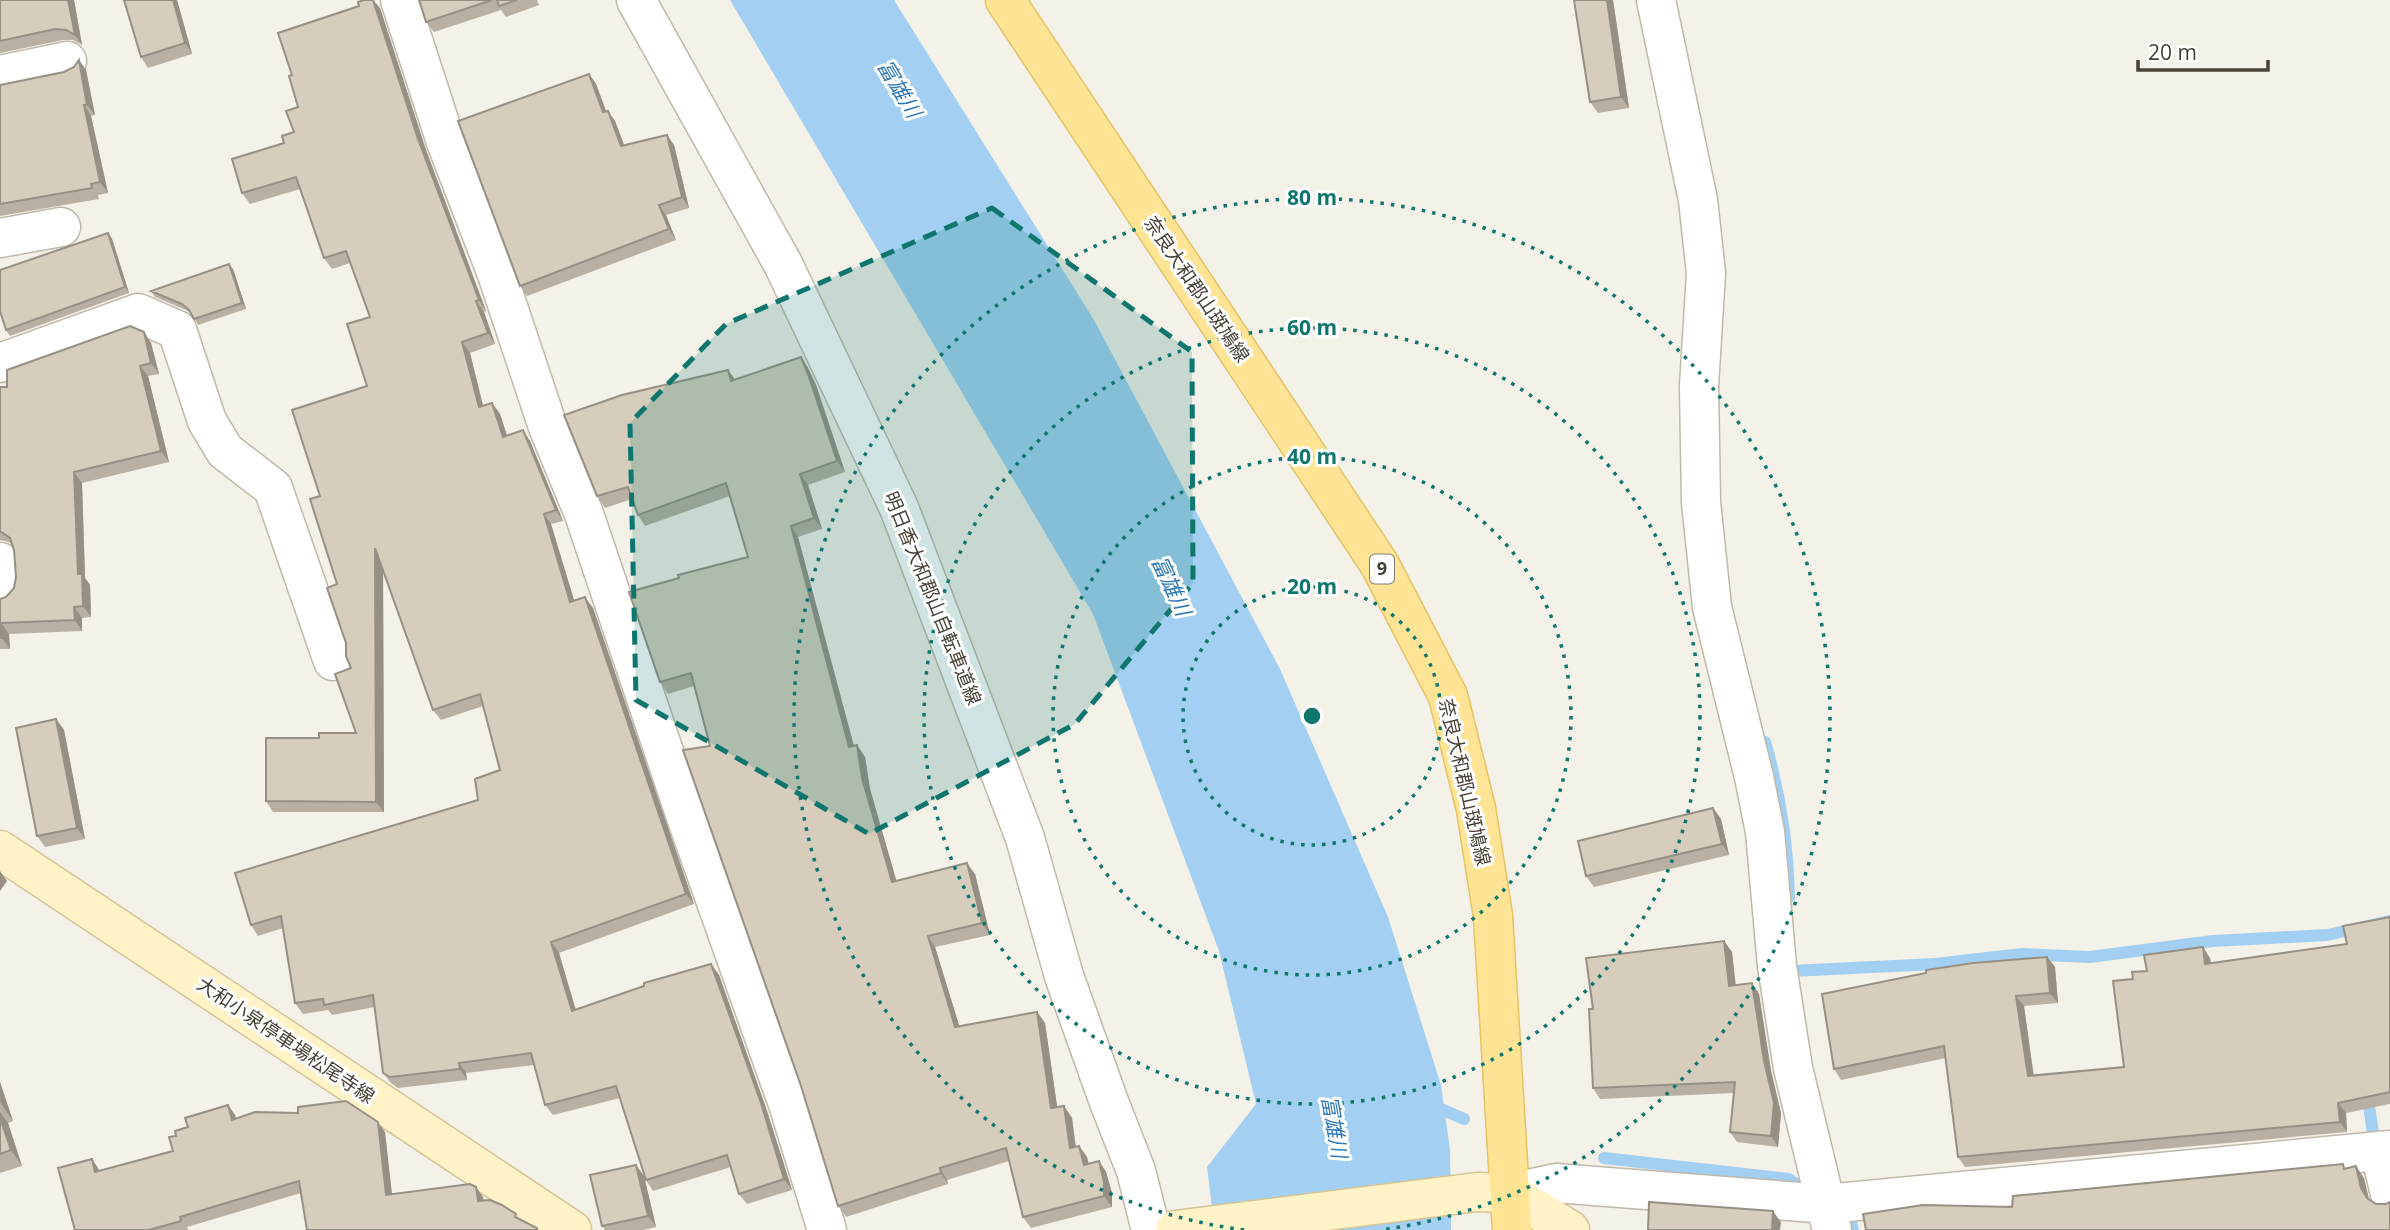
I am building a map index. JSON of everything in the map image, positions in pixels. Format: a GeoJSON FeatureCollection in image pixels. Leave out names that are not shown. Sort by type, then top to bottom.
{"type":"FeatureCollection","features":[{"type":"Feature","properties":{"kind":"main road","name":"奈良大和郡山斑鳩線"},"geometry":{"type":"LineString","coordinates":[[1005,0],[1380,565],[1448,696],[1476,809],[1493,916],[1500,1205]]}},
{"type":"Feature","properties":{"kind":"main road","name":"大和小泉停車場松尾寺線"},"geometry":{"type":"LineString","coordinates":[[0,850],[572,1230]]}},
{"type":"Feature","properties":{"kind":"main road"},"geometry":{"type":"LineString","coordinates":[[1175,1230],[1500,1205],[1570,1230]]}},
{"type":"Feature","properties":{"kind":"street"},"geometry":{"type":"LineString","coordinates":[[400,0],[446,142],[497,274],[548,427],[584,514],[687,820],[788,1104],[827,1230]]}},
{"type":"Feature","properties":{"kind":"street","name":"明日香大和郡山自転車道線"},"geometry":{"type":"LineString","coordinates":[[636,0],[783,264],[899,508],[1025,838],[1064,976],[1136,1171],[1151,1230]]}},
{"type":"Feature","properties":{"kind":"street"},"geometry":{"type":"LineString","coordinates":[[1656,0],[1698,200],[1706,273],[1699,412],[1701,502],[1712,607],[1765,832],[1777,966],[1793,1068],[1827,1207]]}},
{"type":"Feature","properties":{"kind":"street"},"geometry":{"type":"LineString","coordinates":[[0,75],[67,61]]}},
{"type":"Feature","properties":{"kind":"street"},"geometry":{"type":"LineString","coordinates":[[0,238],[61,227]]}},
{"type":"Feature","properties":{"kind":"street"},"geometry":{"type":"LineString","coordinates":[[0,363],[138,313],[177,330],[207,421],[225,451],[273,488],[333,661]]}},
{"type":"Feature","properties":{"kind":"street"},"geometry":{"type":"LineString","coordinates":[[1500,1205],[1556,1182],[1827,1207],[2385,1151],[2390,1194]]}},
{"type":"Feature","properties":{"kind":"highlighted area"},"geometry":{"type":"Polygon","coordinates":[[[992,208],[1192,352],[1193,583],[1075,724],[869,834],[636,700],[630,423],[726,324],[992,208]]]}},
{"type":"Feature","properties":{"kind":"water","name":"富雄川"},"geometry":{"type":"Polygon","coordinates":[[[730,0],[894,0],[1094,320],[1280,669],[1388,917],[1441,1085],[1450,1150],[1451,1230],[1215,1230],[1207,1167],[1256,1104],[1219,951],[1093,614],[730,0]]]}},
{"type":"Feature","properties":{"kind":"building"},"geometry":{"type":"Polygon","coordinates":[[[0,0],[68,0],[75,35],[66,30],[55,29],[0,41],[0,0]]]}},
{"type":"Feature","properties":{"kind":"building"},"geometry":{"type":"Polygon","coordinates":[[[124,0],[173,0],[185,43],[141,57],[124,0]]]}},
{"type":"Feature","properties":{"kind":"building"},"geometry":{"type":"Polygon","coordinates":[[[373,0],[418,139],[479,300],[476,301],[488,333],[462,342],[479,407],[492,403],[503,437],[523,430],[556,510],[544,514],[570,602],[585,597],[686,894],[551,942],[572,1011],[644,986],[644,983],[711,964],[760,1100],[784,1179],[739,1194],[727,1155],[646,1180],[616,1086],[545,1105],[531,1053],[459,1063],[460,1069],[390,1077],[383,1073],[373,995],[324,1005],[323,999],[295,1003],[281,916],[251,925],[235,873],[478,800],[475,779],[500,770],[480,694],[433,710],[375,548],[376,802],[266,801],[266,738],[319,738],[319,733],[356,733],[335,674],[351,668],[346,656],[346,643],[327,588],[337,584],[310,499],[320,496],[292,410],[367,386],[347,324],[370,317],[346,251],[324,258],[296,177],[242,193],[232,159],[284,143],[282,136],[294,132],[286,111],[298,107],[289,76],[292,75],[278,33],[359,6],[358,2],[373,0]]]}},
{"type":"Feature","properties":{"kind":"building"},"geometry":{"type":"Polygon","coordinates":[[[419,0],[492,0],[426,22],[419,0]]]}},
{"type":"Feature","properties":{"kind":"building"},"geometry":{"type":"Polygon","coordinates":[[[497,0],[517,0],[499,6],[497,0]]]}},
{"type":"Feature","properties":{"kind":"building"},"geometry":{"type":"Polygon","coordinates":[[[1574,0],[1607,0],[1621,97],[1590,102],[1574,0]]]}},
{"type":"Feature","properties":{"kind":"building"},"geometry":{"type":"Polygon","coordinates":[[[79,60],[87,105],[84,105],[100,182],[91,184],[92,188],[0,204],[0,85],[64,72],[74,67],[79,60]]]}},
{"type":"Feature","properties":{"kind":"building"},"geometry":{"type":"Polygon","coordinates":[[[589,74],[603,112],[608,111],[621,146],[667,135],[682,197],[659,205],[669,229],[520,286],[458,121],[589,74]]]}},
{"type":"Feature","properties":{"kind":"building"},"geometry":{"type":"Polygon","coordinates":[[[108,233],[125,287],[6,330],[0,311],[0,270],[108,233]]]}},
{"type":"Feature","properties":{"kind":"building"},"geometry":{"type":"Polygon","coordinates":[[[229,264],[242,303],[194,319],[182,304],[151,291],[229,264]]]}},
{"type":"Feature","properties":{"kind":"building"},"geometry":{"type":"Polygon","coordinates":[[[130,326],[144,332],[151,363],[140,366],[161,451],[74,472],[78,574],[82,574],[83,606],[74,607],[75,620],[1,623],[0,638],[0,599],[6,597],[14,588],[16,577],[14,550],[10,538],[0,531],[0,387],[7,387],[7,370],[130,326]]]}},
{"type":"Feature","properties":{"kind":"building"},"geometry":{"type":"Polygon","coordinates":[[[801,357],[837,461],[800,474],[814,518],[791,526],[849,747],[857,745],[862,778],[892,882],[967,863],[982,923],[928,936],[955,1027],[1037,1012],[1051,1108],[1064,1106],[1070,1148],[1079,1146],[1084,1165],[1099,1161],[1104,1196],[1023,1217],[1006,1148],[940,1168],[941,1173],[838,1206],[801,1086],[683,750],[710,746],[691,673],[660,682],[629,592],[679,578],[678,575],[748,557],[726,483],[638,515],[628,487],[597,496],[564,415],[622,395],[728,370],[731,381],[801,357]]]}},
{"type":"Feature","properties":{"kind":"building"},"geometry":{"type":"Polygon","coordinates":[[[56,719],[77,828],[37,836],[16,728],[56,719]]]}},
{"type":"Feature","properties":{"kind":"building"},"geometry":{"type":"Polygon","coordinates":[[[1713,808],[1722,844],[1586,876],[1578,841],[1713,808]]]}},
{"type":"Feature","properties":{"kind":"building"},"geometry":{"type":"Polygon","coordinates":[[[2390,917],[2390,1092],[2338,1103],[2340,1122],[1958,1157],[1944,1046],[1834,1069],[1822,994],[1926,973],[1926,970],[2047,957],[2050,993],[2016,996],[2028,1076],[2124,1067],[2113,981],[2133,979],[2132,972],[2147,971],[2144,955],[2203,947],[2205,964],[2347,944],[2343,926],[2390,917]]]}},
{"type":"Feature","properties":{"kind":"building"},"geometry":{"type":"Polygon","coordinates":[[[1724,941],[1729,986],[1752,983],[1764,1061],[1774,1103],[1771,1136],[1730,1132],[1735,1082],[1593,1088],[1589,1009],[1593,1009],[1586,958],[1724,941]]]}},
{"type":"Feature","properties":{"kind":"building"},"geometry":{"type":"Polygon","coordinates":[[[346,1101],[378,1122],[386,1195],[470,1184],[476,1187],[478,1201],[490,1200],[502,1205],[516,1214],[515,1217],[537,1230],[307,1230],[299,1181],[180,1217],[181,1221],[149,1230],[75,1230],[58,1168],[92,1159],[95,1172],[173,1151],[169,1137],[176,1136],[175,1131],[188,1127],[185,1118],[228,1105],[232,1120],[255,1112],[298,1113],[298,1107],[346,1101]]]}},
{"type":"Feature","properties":{"kind":"building"},"geometry":{"type":"Polygon","coordinates":[[[0,1118],[11,1150],[0,1154],[0,1118]]]}},
{"type":"Feature","properties":{"kind":"building"},"geometry":{"type":"Polygon","coordinates":[[[2343,1164],[2344,1169],[2356,1166],[2361,1188],[2367,1198],[2376,1204],[2390,1202],[2390,1230],[1866,1230],[1863,1214],[1923,1205],[2012,1207],[2013,1196],[2343,1164]]]}},
{"type":"Feature","properties":{"kind":"building"},"geometry":{"type":"Polygon","coordinates":[[[636,1165],[648,1216],[602,1226],[590,1175],[636,1165]]]}},
{"type":"Feature","properties":{"kind":"building"},"geometry":{"type":"Polygon","coordinates":[[[1649,1202],[1773,1211],[1772,1230],[1648,1230],[1649,1202]]]}},
{"type":"Feature","properties":{"kind":"waterway"},"geometry":{"type":"LineString","coordinates":[[1765,742],[1782,819],[1789,897]]}},
{"type":"Feature","properties":{"kind":"waterway"},"geometry":{"type":"LineString","coordinates":[[1791,971],[1935,964],[2022,954],[2090,957],[2213,941],[2327,935],[2390,921]]}},
{"type":"Feature","properties":{"kind":"waterway"},"geometry":{"type":"LineString","coordinates":[[2367,1092],[2374,1140]]}},
{"type":"Feature","properties":{"kind":"waterway"},"geometry":{"type":"LineString","coordinates":[[1432,1105],[1464,1119]]}},
{"type":"Feature","properties":{"kind":"waterway"},"geometry":{"type":"LineString","coordinates":[[1604,1158],[1789,1179],[1805,1191]]}},
{"type":"Feature","properties":{"kind":"waterway"},"geometry":{"type":"LineString","coordinates":[[1846,1205],[1853,1230]]}}]}
